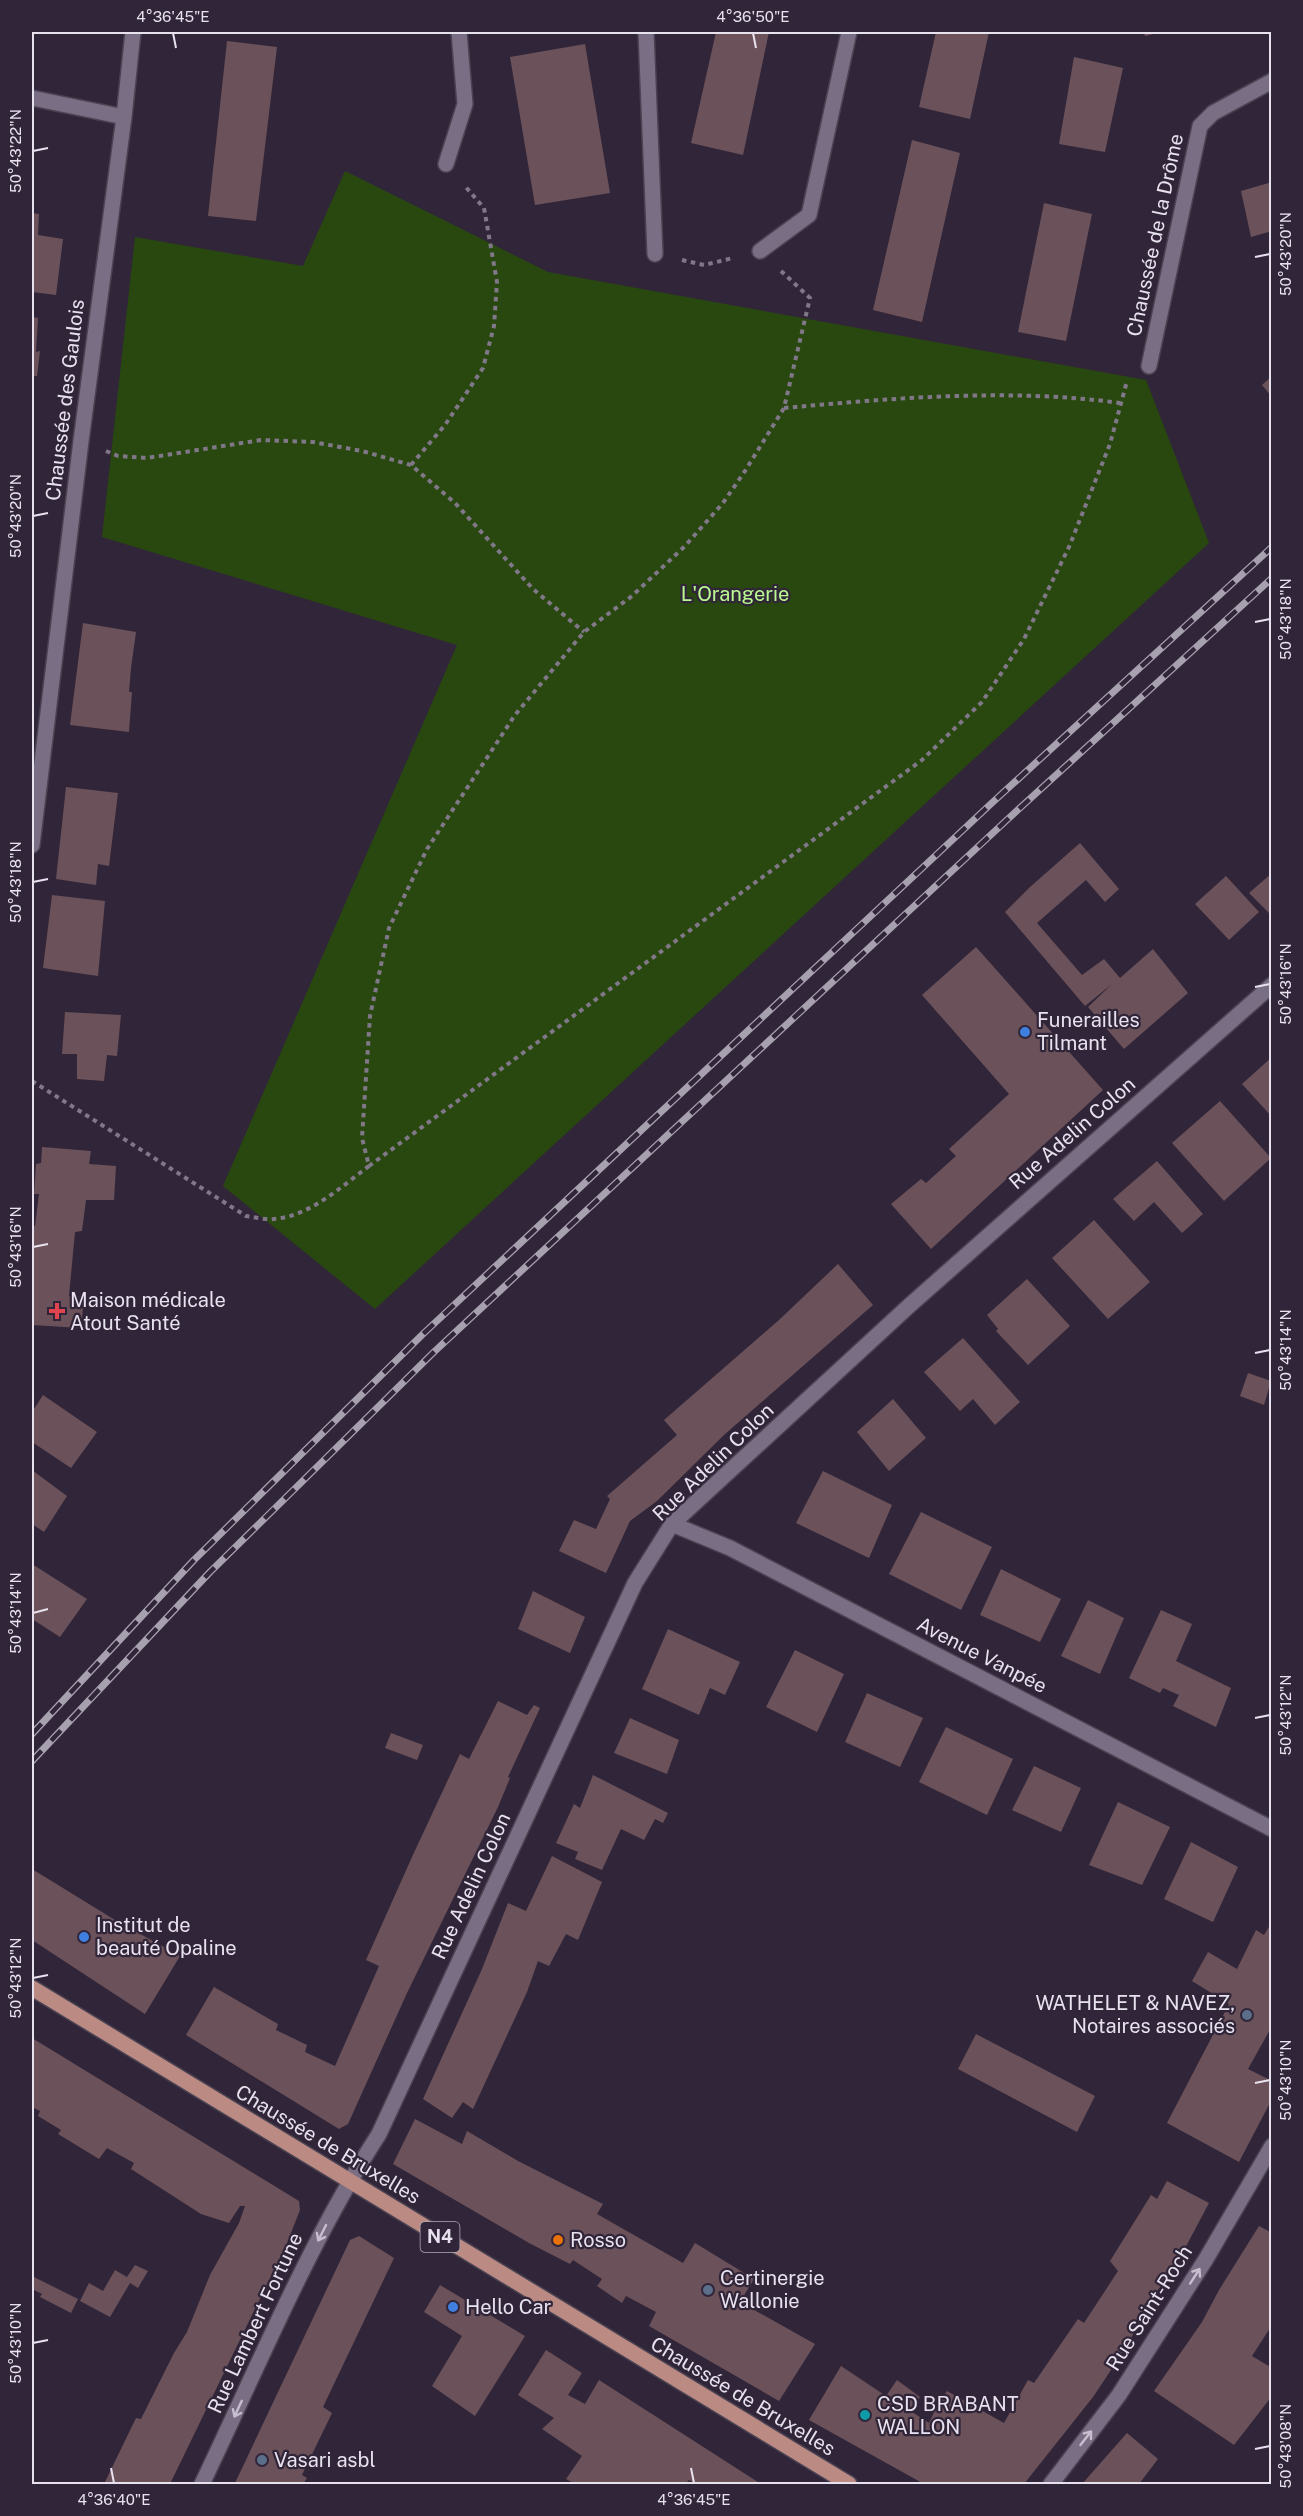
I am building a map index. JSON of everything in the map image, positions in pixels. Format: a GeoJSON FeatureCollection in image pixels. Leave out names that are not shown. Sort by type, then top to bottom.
{"type":"FeatureCollection","features":[{"type":"Feature","properties":{"kind":"main road","name":"Chaussée de Bruxelles"},"geometry":{"type":"LineString","coordinates":[[32,1988],[849,2484]]}},
{"type":"Feature","properties":{"kind":"street","name":"Chaussée des Gaulois"},"geometry":{"type":"LineString","coordinates":[[32,845],[133,32]]}},
{"type":"Feature","properties":{"kind":"street"},"geometry":{"type":"LineString","coordinates":[[446,164],[465,104],[459,32]]}},
{"type":"Feature","properties":{"kind":"street"},"geometry":{"type":"LineString","coordinates":[[646,32],[655,254]]}},
{"type":"Feature","properties":{"kind":"street"},"geometry":{"type":"LineString","coordinates":[[759,251],[809,215],[849,32]]}},
{"type":"Feature","properties":{"kind":"street","name":"Chaussée de la Drôme"},"geometry":{"type":"LineString","coordinates":[[1149,366],[1200,126],[1213,113],[1272,81]]}},
{"type":"Feature","properties":{"kind":"street"},"geometry":{"type":"LineString","coordinates":[[32,98],[124,117]]}},
{"type":"Feature","properties":{"kind":"street","name":"Rue Adelin Colon"},"geometry":{"type":"LineString","coordinates":[[349,2181],[379,2134],[635,1583],[672,1524],[910,1305],[1272,985]]}},
{"type":"Feature","properties":{"kind":"street","name":"Avenue Vanpée"},"geometry":{"type":"LineString","coordinates":[[672,1524],[741,1554],[1272,1829]]}},
{"type":"Feature","properties":{"kind":"street","name":"Rue Saint-Roch"},"geometry":{"type":"LineString","coordinates":[[1051,2484],[1119,2396],[1206,2259],[1272,2146]]}},
{"type":"Feature","properties":{"kind":"street","name":"Rue Lambert Fortune"},"geometry":{"type":"LineString","coordinates":[[202,2484],[319,2238],[349,2181]]}},
{"type":"Feature","properties":{"kind":"path"},"geometry":{"type":"LineString","coordinates":[[411,465],[445,425],[483,368],[494,326],[497,282],[484,208],[446,164]]}},
{"type":"Feature","properties":{"kind":"path"},"geometry":{"type":"LineString","coordinates":[[369,1166],[362,1138],[370,1016],[389,927],[433,839],[515,715],[584,632],[632,596],[693,537],[723,503],[784,408],[810,298],[759,251],[704,265],[655,254]]}},
{"type":"Feature","properties":{"kind":"path"},"geometry":{"type":"LineString","coordinates":[[32,1081],[246,1216],[274,1219],[301,1213],[325,1198],[922,760],[982,702],[1024,639],[1069,547],[1110,444],[1128,379],[1139,367],[1149,366]]}},
{"type":"Feature","properties":{"kind":"path"},"geometry":{"type":"LineString","coordinates":[[784,408],[905,398],[1033,396],[1082,398],[1120,403]]}},
{"type":"Feature","properties":{"kind":"path"},"geometry":{"type":"LineString","coordinates":[[81,441],[118,456],[147,458],[261,440],[312,442],[362,451],[411,465],[455,503],[533,588],[584,632]]}},
{"type":"Feature","properties":{"kind":"green space","name":"L'Orangerie"},"geometry":{"type":"Polygon","coordinates":[[[345,171],[548,272],[1146,380],[1209,543],[375,1309],[223,1186],[457,645],[102,537],[135,237],[303,266],[345,171]]]}},
{"type":"Feature","properties":{"kind":"building"},"geometry":{"type":"Polygon","coordinates":[[[716,32],[769,32],[743,155],[691,143],[716,32]]]}},
{"type":"Feature","properties":{"kind":"building"},"geometry":{"type":"Polygon","coordinates":[[[936,32],[989,32],[970,119],[919,107],[936,32]]]}},
{"type":"Feature","properties":{"kind":"building"},"geometry":{"type":"Polygon","coordinates":[[[1144,32],[1161,32],[1145,36],[1144,32]]]}},
{"type":"Feature","properties":{"kind":"building"},"geometry":{"type":"Polygon","coordinates":[[[227,41],[277,47],[256,221],[208,216],[227,41]]]}},
{"type":"Feature","properties":{"kind":"building"},"geometry":{"type":"Polygon","coordinates":[[[585,44],[610,193],[535,205],[510,57],[585,44]]]}},
{"type":"Feature","properties":{"kind":"building"},"geometry":{"type":"Polygon","coordinates":[[[1074,57],[1123,68],[1105,152],[1059,144],[1074,57]]]}},
{"type":"Feature","properties":{"kind":"building"},"geometry":{"type":"Polygon","coordinates":[[[912,140],[960,153],[922,322],[873,310],[912,140]]]}},
{"type":"Feature","properties":{"kind":"building"},"geometry":{"type":"Polygon","coordinates":[[[1272,182],[1272,231],[1251,237],[1241,191],[1272,182]]]}},
{"type":"Feature","properties":{"kind":"building"},"geometry":{"type":"Polygon","coordinates":[[[1044,203],[1092,214],[1066,341],[1018,332],[1044,203]]]}},
{"type":"Feature","properties":{"kind":"building"},"geometry":{"type":"Polygon","coordinates":[[[32,213],[39,214],[38,235],[63,239],[56,295],[32,292],[32,213]]]}},
{"type":"Feature","properties":{"kind":"building"},"geometry":{"type":"Polygon","coordinates":[[[32,317],[38,318],[36,352],[40,351],[37,376],[32,376],[32,317]]]}},
{"type":"Feature","properties":{"kind":"building"},"geometry":{"type":"Polygon","coordinates":[[[1272,376],[1272,397],[1262,385],[1272,376]]]}},
{"type":"Feature","properties":{"kind":"building"},"geometry":{"type":"Polygon","coordinates":[[[83,623],[136,632],[129,692],[132,692],[129,732],[70,725],[83,623]]]}},
{"type":"Feature","properties":{"kind":"building"},"geometry":{"type":"Polygon","coordinates":[[[66,787],[118,793],[109,866],[98,864],[96,885],[56,879],[66,787]]]}},
{"type":"Feature","properties":{"kind":"building"},"geometry":{"type":"Polygon","coordinates":[[[1080,843],[1119,889],[1105,902],[1086,880],[1037,923],[1082,975],[1104,959],[1120,978],[1153,949],[1188,993],[1124,1049],[1088,1007],[1112,984],[1085,1006],[1005,912],[1080,843]]]}},
{"type":"Feature","properties":{"kind":"building"},"geometry":{"type":"Polygon","coordinates":[[[1272,873],[1272,916],[1249,893],[1272,873]]]}},
{"type":"Feature","properties":{"kind":"building"},"geometry":{"type":"Polygon","coordinates":[[[1226,876],[1259,912],[1229,940],[1195,904],[1226,876]]]}},
{"type":"Feature","properties":{"kind":"building"},"geometry":{"type":"Polygon","coordinates":[[[52,895],[105,901],[98,976],[43,968],[52,895]]]}},
{"type":"Feature","properties":{"kind":"building"},"geometry":{"type":"Polygon","coordinates":[[[976,947],[1103,1090],[931,1249],[891,1204],[921,1179],[926,1183],[956,1156],[949,1149],[1009,1094],[922,995],[976,947]]]}},
{"type":"Feature","properties":{"kind":"building"},"geometry":{"type":"Polygon","coordinates":[[[65,1012],[121,1015],[117,1056],[107,1055],[104,1081],[77,1079],[77,1054],[62,1054],[65,1012]]]}},
{"type":"Feature","properties":{"kind":"building"},"geometry":{"type":"Polygon","coordinates":[[[1272,1057],[1272,1117],[1242,1084],[1272,1057]]]}},
{"type":"Feature","properties":{"kind":"building"},"geometry":{"type":"Polygon","coordinates":[[[1220,1101],[1271,1158],[1224,1201],[1172,1143],[1220,1101]]]}},
{"type":"Feature","properties":{"kind":"building"},"geometry":{"type":"Polygon","coordinates":[[[42,1147],[91,1151],[89,1164],[116,1166],[114,1200],[86,1200],[82,1231],[75,1232],[69,1296],[84,1297],[81,1328],[32,1325],[32,1226],[35,1226],[39,1194],[34,1194],[36,1164],[41,1163],[42,1147]]]}},
{"type":"Feature","properties":{"kind":"building"},"geometry":{"type":"Polygon","coordinates":[[[1157,1161],[1203,1214],[1182,1233],[1154,1202],[1134,1221],[1113,1199],[1157,1161]]]}},
{"type":"Feature","properties":{"kind":"building"},"geometry":{"type":"Polygon","coordinates":[[[1094,1220],[1150,1282],[1108,1319],[1052,1258],[1094,1220]]]}},
{"type":"Feature","properties":{"kind":"building"},"geometry":{"type":"Polygon","coordinates":[[[838,1264],[873,1305],[724,1435],[657,1501],[630,1521],[606,1573],[559,1551],[574,1520],[596,1529],[610,1499],[607,1496],[677,1435],[664,1420],[779,1320],[838,1264]]]}},
{"type":"Feature","properties":{"kind":"building"},"geometry":{"type":"Polygon","coordinates":[[[1027,1279],[1070,1326],[1028,1365],[996,1331],[998,1329],[987,1315],[1027,1279]]]}},
{"type":"Feature","properties":{"kind":"building"},"geometry":{"type":"Polygon","coordinates":[[[963,1338],[1020,1402],[995,1425],[973,1399],[960,1411],[924,1372],[963,1338]]]}},
{"type":"Feature","properties":{"kind":"building"},"geometry":{"type":"Polygon","coordinates":[[[1248,1373],[1271,1381],[1264,1405],[1240,1396],[1248,1373]]]}},
{"type":"Feature","properties":{"kind":"building"},"geometry":{"type":"Polygon","coordinates":[[[43,1395],[97,1432],[71,1468],[32,1442],[32,1412],[43,1395]]]}},
{"type":"Feature","properties":{"kind":"building"},"geometry":{"type":"Polygon","coordinates":[[[893,1399],[926,1438],[889,1471],[857,1432],[893,1399]]]}},
{"type":"Feature","properties":{"kind":"building"},"geometry":{"type":"Polygon","coordinates":[[[32,1470],[67,1496],[44,1532],[32,1524],[32,1470]]]}},
{"type":"Feature","properties":{"kind":"building"},"geometry":{"type":"Polygon","coordinates":[[[823,1471],[892,1505],[869,1558],[796,1523],[823,1471]]]}},
{"type":"Feature","properties":{"kind":"building"},"geometry":{"type":"Polygon","coordinates":[[[921,1512],[992,1547],[961,1610],[889,1574],[921,1512]]]}},
{"type":"Feature","properties":{"kind":"building"},"geometry":{"type":"Polygon","coordinates":[[[32,1564],[87,1599],[60,1637],[32,1619],[32,1564]]]}},
{"type":"Feature","properties":{"kind":"building"},"geometry":{"type":"Polygon","coordinates":[[[1001,1569],[1061,1599],[1040,1642],[980,1615],[1001,1569]]]}},
{"type":"Feature","properties":{"kind":"building"},"geometry":{"type":"Polygon","coordinates":[[[533,1591],[585,1617],[570,1653],[518,1629],[533,1591]]]}},
{"type":"Feature","properties":{"kind":"building"},"geometry":{"type":"Polygon","coordinates":[[[1088,1600],[1124,1618],[1100,1674],[1061,1656],[1088,1600]]]}},
{"type":"Feature","properties":{"kind":"building"},"geometry":{"type":"Polygon","coordinates":[[[1161,1610],[1192,1624],[1176,1661],[1231,1688],[1216,1727],[1173,1706],[1179,1695],[1163,1688],[1160,1693],[1129,1678],[1161,1610]]]}},
{"type":"Feature","properties":{"kind":"building"},"geometry":{"type":"Polygon","coordinates":[[[668,1629],[740,1662],[725,1695],[710,1688],[699,1715],[642,1689],[668,1629]]]}},
{"type":"Feature","properties":{"kind":"building"},"geometry":{"type":"Polygon","coordinates":[[[795,1650],[844,1674],[817,1732],[766,1707],[795,1650]]]}},
{"type":"Feature","properties":{"kind":"building"},"geometry":{"type":"Polygon","coordinates":[[[867,1693],[923,1718],[900,1767],[845,1742],[867,1693]]]}},
{"type":"Feature","properties":{"kind":"building"},"geometry":{"type":"Polygon","coordinates":[[[498,1701],[527,1715],[534,1705],[540,1708],[508,1777],[510,1778],[498,1807],[407,1993],[348,2124],[339,2129],[186,2035],[214,1987],[278,2024],[276,2030],[307,2045],[305,2052],[335,2066],[379,1966],[366,1960],[460,1754],[469,1759],[498,1701]]]}},
{"type":"Feature","properties":{"kind":"building"},"geometry":{"type":"Polygon","coordinates":[[[630,1718],[679,1740],[667,1774],[614,1753],[630,1718]]]}},
{"type":"Feature","properties":{"kind":"building"},"geometry":{"type":"Polygon","coordinates":[[[946,1727],[1013,1759],[987,1815],[919,1782],[946,1727]]]}},
{"type":"Feature","properties":{"kind":"building"},"geometry":{"type":"Polygon","coordinates":[[[391,1733],[423,1745],[417,1760],[385,1748],[391,1733]]]}},
{"type":"Feature","properties":{"kind":"building"},"geometry":{"type":"Polygon","coordinates":[[[1034,1766],[1081,1788],[1061,1832],[1012,1810],[1034,1766]]]}},
{"type":"Feature","properties":{"kind":"building"},"geometry":{"type":"Polygon","coordinates":[[[593,1775],[668,1813],[663,1823],[655,1819],[644,1840],[621,1829],[602,1870],[575,1859],[578,1852],[556,1843],[574,1804],[580,1808],[593,1775]]]}},
{"type":"Feature","properties":{"kind":"building"},"geometry":{"type":"Polygon","coordinates":[[[1118,1802],[1170,1827],[1142,1885],[1089,1865],[1118,1802]]]}},
{"type":"Feature","properties":{"kind":"building"},"geometry":{"type":"Polygon","coordinates":[[[1191,1842],[1238,1867],[1213,1922],[1164,1899],[1191,1842]]]}},
{"type":"Feature","properties":{"kind":"building"},"geometry":{"type":"Polygon","coordinates":[[[552,1856],[602,1882],[578,1940],[566,1934],[549,1966],[538,1961],[527,1992],[473,2109],[463,2102],[452,2118],[423,2099],[482,1969],[508,1903],[526,1911],[552,1856]]]}},
{"type":"Feature","properties":{"kind":"building"},"geometry":{"type":"Polygon","coordinates":[[[32,1869],[115,1920],[180,1956],[145,2014],[32,1940],[32,1869]]]}},
{"type":"Feature","properties":{"kind":"building"},"geometry":{"type":"Polygon","coordinates":[[[1272,1922],[1272,2026],[1248,2069],[1272,2081],[1272,2099],[1239,2162],[1167,2123],[1229,2004],[1192,1981],[1208,1952],[1237,1969],[1256,1930],[1264,1935],[1272,1922]]]}},
{"type":"Feature","properties":{"kind":"building"},"geometry":{"type":"Polygon","coordinates":[[[976,2034],[1095,2096],[1077,2132],[958,2069],[976,2034]]]}},
{"type":"Feature","properties":{"kind":"building"},"geometry":{"type":"Polygon","coordinates":[[[32,2038],[299,2201],[300,2210],[287,2243],[170,2484],[104,2484],[136,2418],[141,2419],[187,2332],[210,2275],[239,2223],[245,2206],[240,2206],[229,2223],[201,2214],[131,2169],[134,2163],[107,2148],[99,2159],[58,2134],[61,2130],[38,2116],[40,2111],[32,2107],[32,2038]]]}},
{"type":"Feature","properties":{"kind":"building"},"geometry":{"type":"Polygon","coordinates":[[[415,2119],[462,2144],[467,2131],[518,2161],[603,2204],[597,2214],[683,2263],[695,2243],[754,2279],[740,2302],[815,2344],[779,2401],[649,2326],[656,2312],[626,2296],[622,2303],[597,2286],[602,2279],[573,2260],[570,2264],[529,2243],[393,2164],[415,2119]]]}},
{"type":"Feature","properties":{"kind":"building"},"geometry":{"type":"Polygon","coordinates":[[[1167,2181],[1209,2203],[1174,2269],[1157,2291],[1125,2349],[1093,2397],[1024,2484],[924,2484],[809,2420],[841,2366],[886,2396],[897,2380],[920,2397],[909,2410],[929,2423],[947,2391],[1004,2423],[1028,2380],[1034,2383],[1078,2319],[1084,2323],[1118,2271],[1110,2261],[1151,2195],[1157,2199],[1167,2181]]]}},
{"type":"Feature","properties":{"kind":"building"},"geometry":{"type":"Polygon","coordinates":[[[1259,2226],[1272,2233],[1272,2325],[1252,2356],[1272,2368],[1272,2396],[1234,2445],[1154,2391],[1202,2322],[1259,2226]]]}},
{"type":"Feature","properties":{"kind":"building"},"geometry":{"type":"Polygon","coordinates":[[[359,2236],[394,2258],[323,2407],[332,2413],[302,2475],[307,2478],[303,2484],[235,2483],[350,2240],[359,2236]]]}},
{"type":"Feature","properties":{"kind":"building"},"geometry":{"type":"Polygon","coordinates":[[[135,2265],[148,2271],[138,2288],[130,2283],[110,2317],[80,2301],[89,2283],[103,2291],[115,2270],[127,2277],[135,2265]]]}},
{"type":"Feature","properties":{"kind":"building"},"geometry":{"type":"Polygon","coordinates":[[[32,2276],[78,2299],[71,2313],[40,2297],[42,2294],[32,2289],[32,2276]]]}},
{"type":"Feature","properties":{"kind":"building"},"geometry":{"type":"Polygon","coordinates":[[[440,2285],[525,2336],[475,2416],[432,2386],[462,2336],[424,2312],[440,2285]]]}},
{"type":"Feature","properties":{"kind":"building"},"geometry":{"type":"Polygon","coordinates":[[[546,2350],[582,2373],[568,2395],[585,2404],[599,2380],[761,2484],[696,2484],[689,2480],[685,2484],[575,2484],[566,2479],[582,2456],[542,2429],[554,2418],[518,2395],[546,2350]]]}},
{"type":"Feature","properties":{"kind":"building"},"geometry":{"type":"Polygon","coordinates":[[[1127,2433],[1158,2459],[1139,2484],[1082,2484],[1127,2433]]]}},
{"type":"Feature","properties":{"kind":"railway"},"geometry":{"type":"LineString","coordinates":[[32,1734],[194,1560],[424,1333],[994,801],[1272,547]]}},
{"type":"Feature","properties":{"kind":"railway"},"geometry":{"type":"LineString","coordinates":[[32,1761],[210,1572],[435,1351],[1009,818],[1272,578]]}},
{"type":"Feature","properties":{"kind":"place","name":"Funerailles Tilmant"},"geometry":{"type":"Point","coordinates":[1025,1032]}},
{"type":"Feature","properties":{"kind":"place","name":"Maison médicale Atout Santé"},"geometry":{"type":"Point","coordinates":[57,1311]}},
{"type":"Feature","properties":{"kind":"place","name":"Institut de beauté Opaline"},"geometry":{"type":"Point","coordinates":[84,1937]}},
{"type":"Feature","properties":{"kind":"place","name":"WATHELET & NAVEZ, Notaires associés"},"geometry":{"type":"Point","coordinates":[1247,2015]}},
{"type":"Feature","properties":{"kind":"place","name":"Rosso"},"geometry":{"type":"Point","coordinates":[558,2240]}},
{"type":"Feature","properties":{"kind":"place","name":"Certinergie Wallonie"},"geometry":{"type":"Point","coordinates":[708,2290]}},
{"type":"Feature","properties":{"kind":"place","name":"Hello Car"},"geometry":{"type":"Point","coordinates":[453,2307]}},
{"type":"Feature","properties":{"kind":"place","name":"CSD BRABANT WALLON"},"geometry":{"type":"Point","coordinates":[865,2415]}},
{"type":"Feature","properties":{"kind":"place","name":"Vasari asbl"},"geometry":{"type":"Point","coordinates":[262,2460]}}]}
